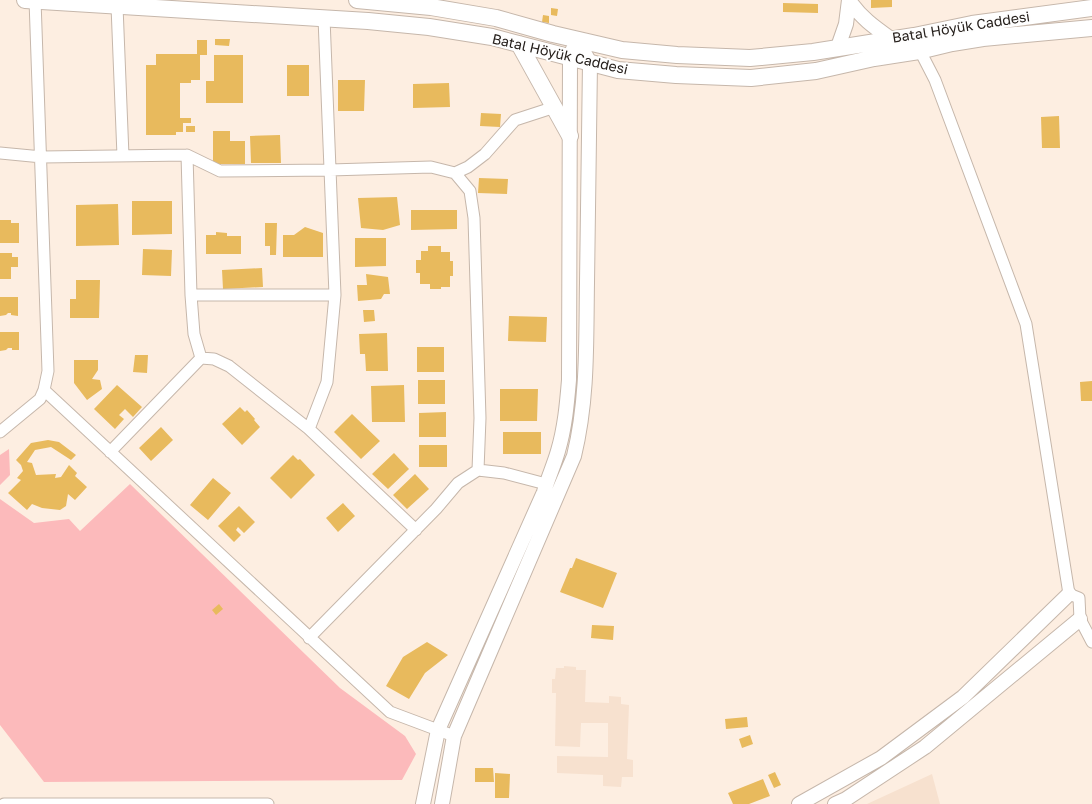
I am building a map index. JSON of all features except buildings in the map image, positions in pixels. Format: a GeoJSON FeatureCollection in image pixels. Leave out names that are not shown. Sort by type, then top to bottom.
{"type":"FeatureCollection","features":[{"type":"Feature","properties":{"kind":"main road","name":"Batal Höyük Caddesi"},"geometry":{"type":"LineString","coordinates":[[32,0],[324,18],[429,27],[492,37],[618,70],[750,78],[816,71],[874,58],[972,24],[1092,8]]}},
{"type":"Feature","properties":{"kind":"main road","name":"Batal Höyük Caddesi"},"geometry":{"type":"LineString","coordinates":[[357,0],[431,7],[496,18],[622,50],[677,55],[750,58],[787,55],[891,39],[917,43],[952,43],[983,38],[1092,28]]}},
{"type":"Feature","properties":{"kind":"main road"},"geometry":{"type":"LineString","coordinates":[[518,44],[570,136]]}},
{"type":"Feature","properties":{"kind":"street"},"geometry":{"type":"LineString","coordinates":[[0,432],[40,400],[48,371],[42,157],[32,0]]}},
{"type":"Feature","properties":{"kind":"street"},"geometry":{"type":"LineString","coordinates":[[838,47],[846,24],[849,0],[857,13],[865,21],[891,39]]}},
{"type":"Feature","properties":{"kind":"street"},"geometry":{"type":"LineString","coordinates":[[117,6],[123,156]]}},
{"type":"Feature","properties":{"kind":"street"},"geometry":{"type":"LineString","coordinates":[[310,429],[327,382],[334,295],[324,18]]}},
{"type":"Feature","properties":{"kind":"street"},"geometry":{"type":"LineString","coordinates":[[423,804],[438,730],[546,484],[558,453],[563,431],[569,380],[570,58],[577,40]]}},
{"type":"Feature","properties":{"kind":"street"},"geometry":{"type":"LineString","coordinates":[[442,804],[454,736],[574,456],[583,415],[586,360],[590,63],[577,40]]}},
{"type":"Feature","properties":{"kind":"street"},"geometry":{"type":"LineString","coordinates":[[917,43],[935,80],[1026,324],[1069,594]]}},
{"type":"Feature","properties":{"kind":"street"},"geometry":{"type":"LineString","coordinates":[[455,173],[468,167],[485,154],[515,120],[555,107]]}},
{"type":"Feature","properties":{"kind":"street"},"geometry":{"type":"LineString","coordinates":[[0,153],[42,157],[187,155],[220,171],[432,167],[455,173],[470,191],[474,218],[480,418],[478,470]]}},
{"type":"Feature","properties":{"kind":"street"},"geometry":{"type":"LineString","coordinates":[[187,155],[191,295],[194,334],[201,358]]}},
{"type":"Feature","properties":{"kind":"street"},"geometry":{"type":"LineString","coordinates":[[191,295],[334,295]]}},
{"type":"Feature","properties":{"kind":"street"},"geometry":{"type":"LineString","coordinates":[[201,358],[214,359],[229,366],[310,429],[416,530]]}},
{"type":"Feature","properties":{"kind":"street"},"geometry":{"type":"LineString","coordinates":[[110,452],[201,358]]}},
{"type":"Feature","properties":{"kind":"street"},"geometry":{"type":"LineString","coordinates":[[44,390],[390,712],[454,736]]}},
{"type":"Feature","properties":{"kind":"street"},"geometry":{"type":"LineString","coordinates":[[310,638],[416,530],[458,483],[478,470],[504,473],[546,484]]}},
{"type":"Feature","properties":{"kind":"street"},"geometry":{"type":"LineString","coordinates":[[1069,594],[1079,598],[1080,619],[1092,642]]}},
{"type":"Feature","properties":{"kind":"street"},"geometry":{"type":"LineString","coordinates":[[799,804],[881,758],[963,697],[1069,594]]}},
{"type":"Feature","properties":{"kind":"street"},"geometry":{"type":"LineString","coordinates":[[836,804],[925,747],[1080,619]]}},
{"type":"Feature","properties":{"kind":"street"},"geometry":{"type":"LineString","coordinates":[[4,804],[268,804]]}},
{"type":"Feature","properties":{"kind":"shaded area"},"geometry":{"type":"Polygon","coordinates":[[[9,449],[10,475],[0,485],[0,455],[9,449]]]}},
{"type":"Feature","properties":{"kind":"shaded area"},"geometry":{"type":"Polygon","coordinates":[[[130,484],[340,688],[405,736],[416,754],[402,780],[44,782],[0,725],[0,499],[34,523],[69,519],[80,531],[130,484]]]}},
{"type":"Feature","properties":{"kind":"shaded area"},"geometry":{"type":"Polygon","coordinates":[[[564,666],[576,667],[576,670],[586,670],[585,702],[609,703],[609,696],[621,697],[621,704],[629,705],[627,759],[633,760],[633,777],[622,777],[621,787],[603,786],[603,775],[557,773],[557,756],[608,757],[608,723],[581,723],[580,747],[555,746],[556,693],[552,693],[552,679],[555,679],[556,668],[564,668],[564,666]]]}},
{"type":"Feature","properties":{"kind":"shaded area"},"geometry":{"type":"Polygon","coordinates":[[[932,774],[940,804],[867,804],[932,774]]]}}]}
